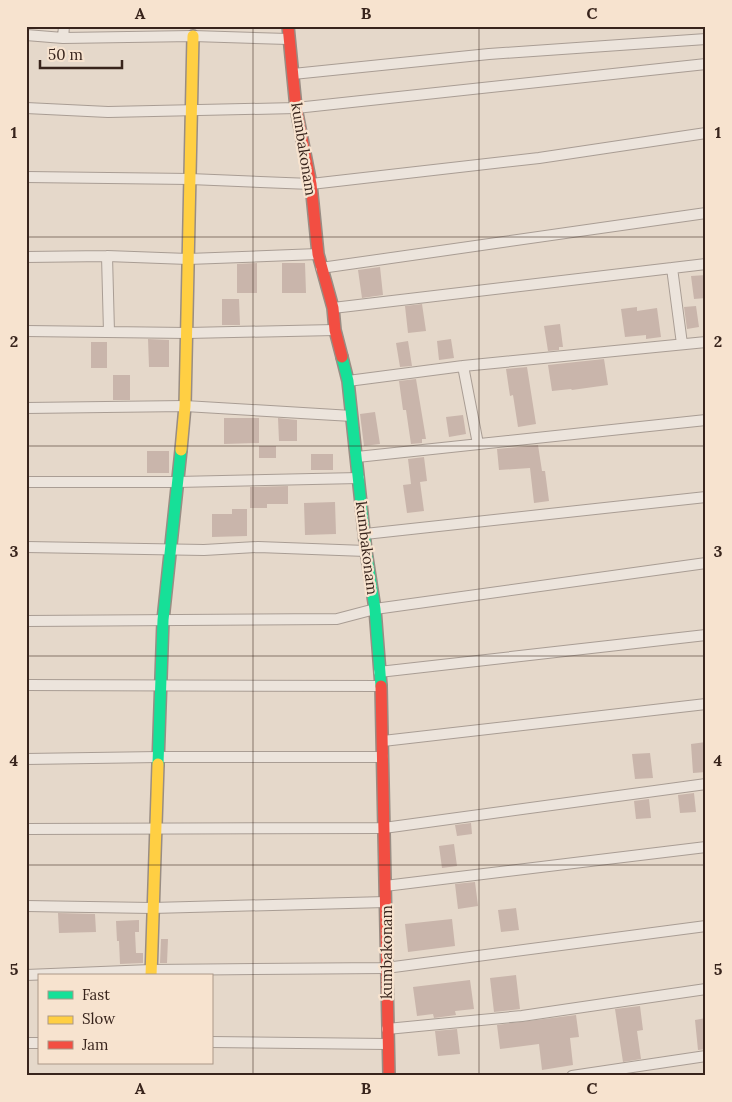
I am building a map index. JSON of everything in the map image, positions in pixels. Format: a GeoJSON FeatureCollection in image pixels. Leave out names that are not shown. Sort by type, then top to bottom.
{"type":"FeatureCollection","features":[{"type":"Feature","properties":{"kind":"street"},"geometry":{"type":"LineString","coordinates":[[63,38],[64,26]]}},
{"type":"Feature","properties":{"kind":"street","name":"kumbakonam"},"geometry":{"type":"LineString","coordinates":[[288,26],[296,108],[311,184],[318,254],[333,308],[335,330],[348,381],[366,551],[375,609],[383,741],[389,1076]]}},
{"type":"Feature","properties":{"kind":"street"},"geometry":{"type":"LineString","coordinates":[[26,35],[63,38],[193,36],[288,39]]}},
{"type":"Feature","properties":{"kind":"street"},"geometry":{"type":"LineString","coordinates":[[151,973],[163,620],[185,406],[193,36]]}},
{"type":"Feature","properties":{"kind":"street"},"geometry":{"type":"LineString","coordinates":[[293,74],[489,54],[706,39]]}},
{"type":"Feature","properties":{"kind":"street"},"geometry":{"type":"LineString","coordinates":[[26,108],[108,112],[296,108],[706,64]]}},
{"type":"Feature","properties":{"kind":"street"},"geometry":{"type":"LineString","coordinates":[[26,177],[190,179],[311,184],[539,158],[706,133]]}},
{"type":"Feature","properties":{"kind":"street"},"geometry":{"type":"LineString","coordinates":[[321,268],[706,213]]}},
{"type":"Feature","properties":{"kind":"street"},"geometry":{"type":"LineString","coordinates":[[26,257],[107,256],[188,259],[318,254]]}},
{"type":"Feature","properties":{"kind":"street"},"geometry":{"type":"LineString","coordinates":[[107,256],[109,332]]}},
{"type":"Feature","properties":{"kind":"street"},"geometry":{"type":"LineString","coordinates":[[333,308],[706,264]]}},
{"type":"Feature","properties":{"kind":"street"},"geometry":{"type":"LineString","coordinates":[[672,268],[682,344]]}},
{"type":"Feature","properties":{"kind":"street"},"geometry":{"type":"LineString","coordinates":[[26,331],[187,333],[335,330]]}},
{"type":"Feature","properties":{"kind":"street"},"geometry":{"type":"LineString","coordinates":[[348,381],[464,366],[706,342]]}},
{"type":"Feature","properties":{"kind":"street"},"geometry":{"type":"LineString","coordinates":[[464,366],[478,444]]}},
{"type":"Feature","properties":{"kind":"street"},"geometry":{"type":"LineString","coordinates":[[26,408],[185,406],[352,416]]}},
{"type":"Feature","properties":{"kind":"street"},"geometry":{"type":"LineString","coordinates":[[357,457],[706,420]]}},
{"type":"Feature","properties":{"kind":"street"},"geometry":{"type":"LineString","coordinates":[[26,482],[177,482],[359,478]]}},
{"type":"Feature","properties":{"kind":"street"},"geometry":{"type":"LineString","coordinates":[[365,534],[706,497]]}},
{"type":"Feature","properties":{"kind":"street"},"geometry":{"type":"LineString","coordinates":[[26,547],[169,550],[258,547],[366,551]]}},
{"type":"Feature","properties":{"kind":"street"},"geometry":{"type":"LineString","coordinates":[[26,621],[337,619],[375,609],[706,563]]}},
{"type":"Feature","properties":{"kind":"street"},"geometry":{"type":"LineString","coordinates":[[379,672],[706,635]]}},
{"type":"Feature","properties":{"kind":"street"},"geometry":{"type":"LineString","coordinates":[[26,686],[381,686]]}},
{"type":"Feature","properties":{"kind":"street"},"geometry":{"type":"LineString","coordinates":[[383,741],[706,704]]}},
{"type":"Feature","properties":{"kind":"street"},"geometry":{"type":"LineString","coordinates":[[26,759],[383,757]]}},
{"type":"Feature","properties":{"kind":"street"},"geometry":{"type":"LineString","coordinates":[[26,829],[384,828],[706,784]]}},
{"type":"Feature","properties":{"kind":"street"},"geometry":{"type":"LineString","coordinates":[[385,886],[706,847]]}},
{"type":"Feature","properties":{"kind":"street"},"geometry":{"type":"LineString","coordinates":[[26,906],[152,908],[386,902]]}},
{"type":"Feature","properties":{"kind":"street"},"geometry":{"type":"LineString","coordinates":[[88,974],[386,968],[706,926]]}},
{"type":"Feature","properties":{"kind":"street"},"geometry":{"type":"LineString","coordinates":[[387,1029],[522,1016],[706,989]]}},
{"type":"Feature","properties":{"kind":"street"},"geometry":{"type":"LineString","coordinates":[[212,1042],[387,1044]]}},
{"type":"Feature","properties":{"kind":"street"},"geometry":{"type":"LineString","coordinates":[[572,1076],[706,1056]]}},
{"type":"Feature","properties":{"kind":"building"},"geometry":{"type":"Polygon","coordinates":[[[257,263],[257,293],[237,293],[237,264],[257,263]]]}},
{"type":"Feature","properties":{"kind":"building"},"geometry":{"type":"Polygon","coordinates":[[[282,263],[305,263],[306,293],[282,293],[282,263]]]}},
{"type":"Feature","properties":{"kind":"building"},"geometry":{"type":"Polygon","coordinates":[[[380,267],[383,295],[362,298],[358,270],[380,267]]]}},
{"type":"Feature","properties":{"kind":"building"},"geometry":{"type":"Polygon","coordinates":[[[706,275],[706,298],[694,299],[691,276],[706,275]]]}},
{"type":"Feature","properties":{"kind":"building"},"geometry":{"type":"Polygon","coordinates":[[[222,299],[239,299],[240,325],[222,325],[222,299]]]}},
{"type":"Feature","properties":{"kind":"building"},"geometry":{"type":"Polygon","coordinates":[[[422,304],[426,331],[408,333],[405,306],[422,304]]]}},
{"type":"Feature","properties":{"kind":"building"},"geometry":{"type":"Polygon","coordinates":[[[696,306],[699,327],[687,329],[684,307],[696,306]]]}},
{"type":"Feature","properties":{"kind":"building"},"geometry":{"type":"Polygon","coordinates":[[[637,307],[637,311],[657,308],[661,337],[646,339],[646,335],[625,337],[621,309],[637,307]]]}},
{"type":"Feature","properties":{"kind":"building"},"geometry":{"type":"Polygon","coordinates":[[[560,324],[563,347],[559,347],[559,350],[548,351],[544,326],[560,324]]]}},
{"type":"Feature","properties":{"kind":"building"},"geometry":{"type":"Polygon","coordinates":[[[148,339],[169,340],[169,367],[149,367],[148,339]]]}},
{"type":"Feature","properties":{"kind":"building"},"geometry":{"type":"Polygon","coordinates":[[[451,339],[454,358],[439,360],[437,341],[451,339]]]}},
{"type":"Feature","properties":{"kind":"building"},"geometry":{"type":"Polygon","coordinates":[[[408,341],[412,366],[400,367],[396,343],[408,341]]]}},
{"type":"Feature","properties":{"kind":"building"},"geometry":{"type":"Polygon","coordinates":[[[91,342],[107,342],[107,368],[91,368],[91,342]]]}},
{"type":"Feature","properties":{"kind":"building"},"geometry":{"type":"Polygon","coordinates":[[[604,359],[608,385],[552,391],[548,365],[604,359]]]}},
{"type":"Feature","properties":{"kind":"building"},"geometry":{"type":"Polygon","coordinates":[[[527,367],[536,424],[518,427],[513,395],[510,396],[506,369],[527,367]]]}},
{"type":"Feature","properties":{"kind":"building"},"geometry":{"type":"Polygon","coordinates":[[[113,375],[130,375],[130,400],[113,400],[113,375]]]}},
{"type":"Feature","properties":{"kind":"building"},"geometry":{"type":"Polygon","coordinates":[[[416,379],[426,439],[422,439],[422,443],[411,444],[399,381],[416,379]]]}},
{"type":"Feature","properties":{"kind":"building"},"geometry":{"type":"Polygon","coordinates":[[[375,412],[380,444],[364,446],[360,414],[375,412]]]}},
{"type":"Feature","properties":{"kind":"building"},"geometry":{"type":"Polygon","coordinates":[[[463,415],[466,434],[449,437],[446,417],[463,415]]]}},
{"type":"Feature","properties":{"kind":"building"},"geometry":{"type":"Polygon","coordinates":[[[224,418],[259,418],[259,443],[224,444],[224,418]]]}},
{"type":"Feature","properties":{"kind":"building"},"geometry":{"type":"Polygon","coordinates":[[[278,418],[297,420],[297,441],[279,441],[278,418]]]}},
{"type":"Feature","properties":{"kind":"building"},"geometry":{"type":"Polygon","coordinates":[[[538,445],[542,471],[545,471],[549,501],[534,503],[530,468],[499,470],[497,449],[538,445]]]}},
{"type":"Feature","properties":{"kind":"building"},"geometry":{"type":"Polygon","coordinates":[[[259,446],[276,446],[276,458],[259,458],[259,446]]]}},
{"type":"Feature","properties":{"kind":"building"},"geometry":{"type":"Polygon","coordinates":[[[147,451],[169,451],[169,473],[147,473],[147,451]]]}},
{"type":"Feature","properties":{"kind":"building"},"geometry":{"type":"Polygon","coordinates":[[[311,454],[333,454],[333,470],[311,470],[311,454]]]}},
{"type":"Feature","properties":{"kind":"building"},"geometry":{"type":"Polygon","coordinates":[[[424,457],[427,481],[420,482],[424,511],[407,513],[403,485],[411,484],[408,459],[424,457]]]}},
{"type":"Feature","properties":{"kind":"building"},"geometry":{"type":"Polygon","coordinates":[[[288,486],[288,504],[267,504],[267,508],[250,508],[250,487],[288,486]]]}},
{"type":"Feature","properties":{"kind":"building"},"geometry":{"type":"Polygon","coordinates":[[[335,502],[336,534],[305,535],[304,503],[335,502]]]}},
{"type":"Feature","properties":{"kind":"building"},"geometry":{"type":"Polygon","coordinates":[[[232,509],[247,509],[247,536],[212,537],[212,514],[232,514],[232,509]]]}},
{"type":"Feature","properties":{"kind":"building"},"geometry":{"type":"Polygon","coordinates":[[[706,742],[706,772],[693,773],[691,744],[706,742]]]}},
{"type":"Feature","properties":{"kind":"building"},"geometry":{"type":"Polygon","coordinates":[[[650,753],[653,778],[635,779],[632,754],[650,753]]]}},
{"type":"Feature","properties":{"kind":"building"},"geometry":{"type":"Polygon","coordinates":[[[694,793],[696,812],[680,813],[678,795],[694,793]]]}},
{"type":"Feature","properties":{"kind":"building"},"geometry":{"type":"Polygon","coordinates":[[[649,799],[651,818],[636,819],[634,801],[649,799]]]}},
{"type":"Feature","properties":{"kind":"building"},"geometry":{"type":"Polygon","coordinates":[[[471,823],[472,834],[457,836],[455,825],[471,823]]]}},
{"type":"Feature","properties":{"kind":"building"},"geometry":{"type":"Polygon","coordinates":[[[454,844],[457,866],[442,868],[439,846],[454,844]]]}},
{"type":"Feature","properties":{"kind":"building"},"geometry":{"type":"Polygon","coordinates":[[[475,882],[478,906],[458,909],[455,884],[475,882]]]}},
{"type":"Feature","properties":{"kind":"building"},"geometry":{"type":"Polygon","coordinates":[[[516,908],[519,930],[501,932],[498,910],[516,908]]]}},
{"type":"Feature","properties":{"kind":"building"},"geometry":{"type":"Polygon","coordinates":[[[58,913],[95,914],[96,932],[59,933],[58,913]]]}},
{"type":"Feature","properties":{"kind":"building"},"geometry":{"type":"Polygon","coordinates":[[[452,919],[455,946],[408,952],[405,924],[452,919]]]}},
{"type":"Feature","properties":{"kind":"building"},"geometry":{"type":"Polygon","coordinates":[[[139,920],[139,932],[135,932],[136,953],[143,953],[143,963],[120,964],[116,921],[139,920]]]}},
{"type":"Feature","properties":{"kind":"building"},"geometry":{"type":"Polygon","coordinates":[[[161,939],[168,939],[167,963],[160,963],[161,939]]]}},
{"type":"Feature","properties":{"kind":"building"},"geometry":{"type":"Polygon","coordinates":[[[516,975],[520,1009],[494,1012],[490,978],[516,975]]]}},
{"type":"Feature","properties":{"kind":"building"},"geometry":{"type":"Polygon","coordinates":[[[470,980],[474,1009],[455,1011],[456,1015],[434,1018],[433,1014],[417,1016],[413,987],[470,980]]]}},
{"type":"Feature","properties":{"kind":"building"},"geometry":{"type":"Polygon","coordinates":[[[640,1006],[643,1030],[637,1031],[641,1059],[623,1062],[615,1009],[640,1006]]]}},
{"type":"Feature","properties":{"kind":"building"},"geometry":{"type":"Polygon","coordinates":[[[576,1015],[579,1037],[570,1038],[573,1065],[542,1070],[539,1044],[500,1049],[497,1025],[576,1015]]]}},
{"type":"Feature","properties":{"kind":"building"},"geometry":{"type":"Polygon","coordinates":[[[706,1018],[706,1049],[698,1050],[695,1020],[706,1018]]]}},
{"type":"Feature","properties":{"kind":"building"},"geometry":{"type":"Polygon","coordinates":[[[457,1029],[460,1054],[438,1056],[435,1031],[457,1029]]]}},
{"type":"Feature","properties":{"kind":"traffic: fast"},"geometry":{"type":"LineString","coordinates":[[342,357],[348,381],[366,551],[375,609],[381,686]]}},
{"type":"Feature","properties":{"kind":"traffic: fast"},"geometry":{"type":"LineString","coordinates":[[158,764],[163,620],[181,450]]}},
{"type":"Feature","properties":{"kind":"traffic: slow"},"geometry":{"type":"LineString","coordinates":[[181,450],[185,406],[193,36]]}},
{"type":"Feature","properties":{"kind":"traffic: slow"},"geometry":{"type":"LineString","coordinates":[[151,974],[158,764]]}},
{"type":"Feature","properties":{"kind":"traffic: jam"},"geometry":{"type":"LineString","coordinates":[[288,26],[296,108],[311,184],[318,254],[333,308],[335,330],[342,357]]}},
{"type":"Feature","properties":{"kind":"traffic: jam"},"geometry":{"type":"LineString","coordinates":[[381,686],[389,1076]]}}]}
